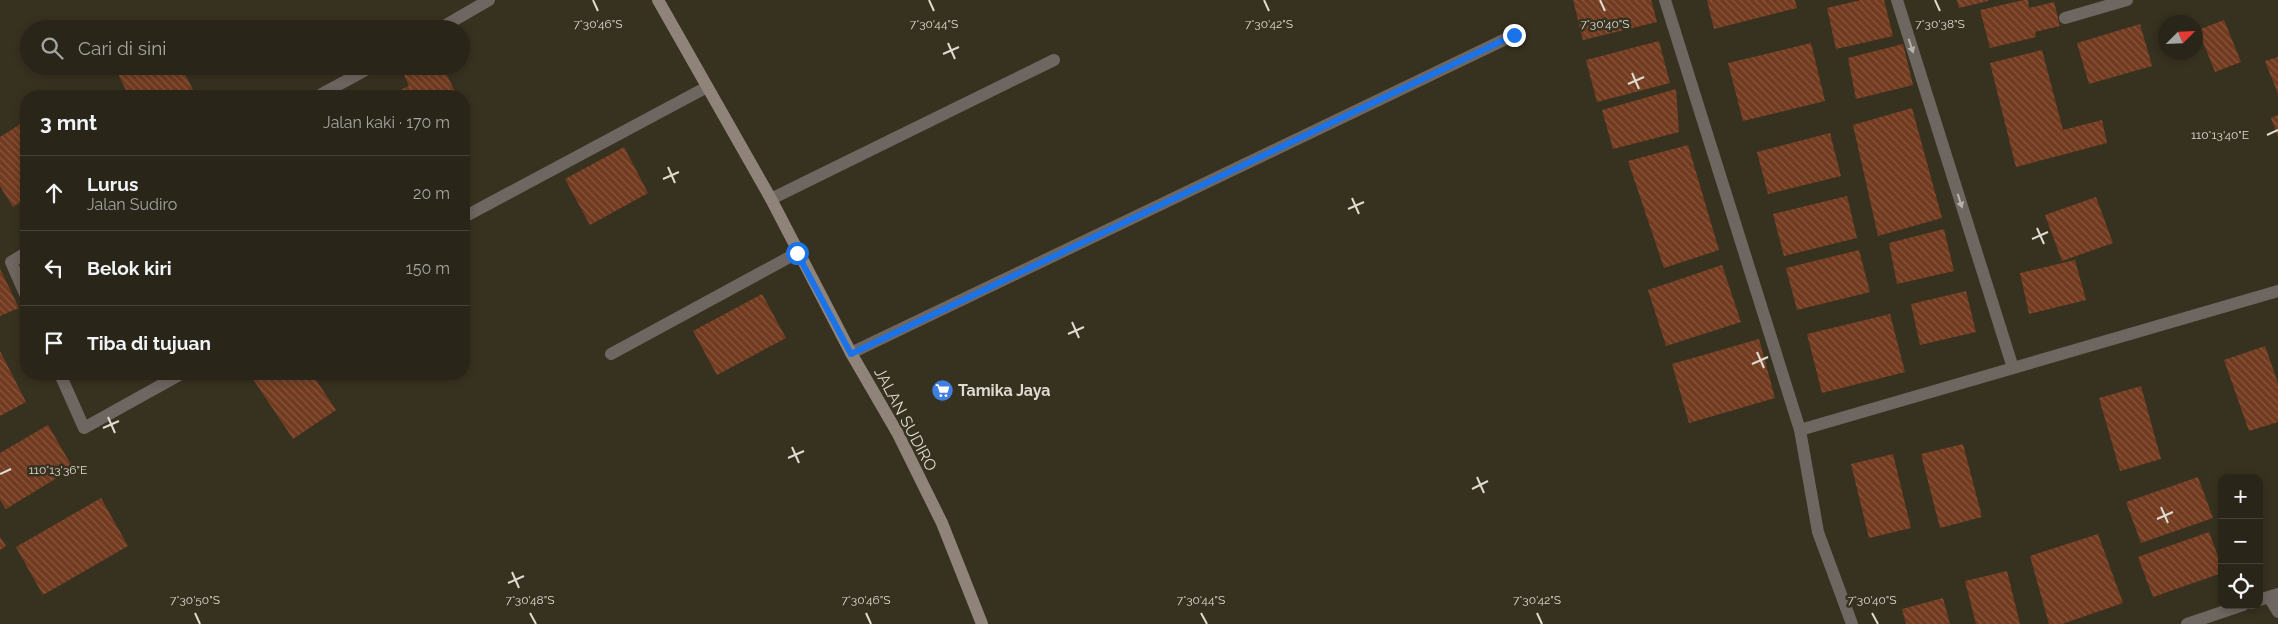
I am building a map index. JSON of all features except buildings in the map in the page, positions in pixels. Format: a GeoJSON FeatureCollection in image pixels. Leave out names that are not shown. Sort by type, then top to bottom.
{"type":"FeatureCollection","features":[{"type":"Feature","properties":{"kind":"street"},"geometry":{"type":"LineString","coordinates":[[455,20],[489,0]]}},
{"type":"Feature","properties":{"kind":"street","name":"JALAN SUDIRO"},"geometry":{"type":"LineString","coordinates":[[658,0],[771,200],[851,354],[898,434],[942,523],[982,624]]}},
{"type":"Feature","properties":{"kind":"street"},"geometry":{"type":"LineString","coordinates":[[1664,0],[1800,430],[1818,532],[1852,624]]}},
{"type":"Feature","properties":{"kind":"street"},"geometry":{"type":"LineString","coordinates":[[1897,0],[2013,368]]}},
{"type":"Feature","properties":{"kind":"street"},"geometry":{"type":"LineString","coordinates":[[2065,18],[2127,0]]}},
{"type":"Feature","properties":{"kind":"street"},"geometry":{"type":"LineString","coordinates":[[851,354],[1514,35]]}},
{"type":"Feature","properties":{"kind":"street"},"geometry":{"type":"LineString","coordinates":[[771,200],[1054,60]]}},
{"type":"Feature","properties":{"kind":"street"},"geometry":{"type":"LineString","coordinates":[[329,90],[356,75]]}},
{"type":"Feature","properties":{"kind":"street"},"geometry":{"type":"LineString","coordinates":[[470,214],[707,87]]}},
{"type":"Feature","properties":{"kind":"street"},"geometry":{"type":"LineString","coordinates":[[611,354],[797,253]]}},
{"type":"Feature","properties":{"kind":"street"},"geometry":{"type":"LineString","coordinates":[[20,257],[11,262],[20,282]]}},
{"type":"Feature","properties":{"kind":"street"},"geometry":{"type":"LineString","coordinates":[[1800,430],[2278,291]]}},
{"type":"Feature","properties":{"kind":"street"},"geometry":{"type":"LineString","coordinates":[[63,380],[84,428],[170,380]]}},
{"type":"Feature","properties":{"kind":"street"},"geometry":{"type":"LineString","coordinates":[[2269,597],[2278,612]]}},
{"type":"Feature","properties":{"kind":"street"},"geometry":{"type":"LineString","coordinates":[[2187,624],[2231,609]]}},
{"type":"Feature","properties":{"kind":"place","name":"Tamika Jaya"},"geometry":{"type":"Point","coordinates":[942,390]}},
{"type":"Feature","properties":{"kind":"route"},"geometry":{"type":"LineString","coordinates":[[797,253],[851,354],[1514,35]]}}]}
